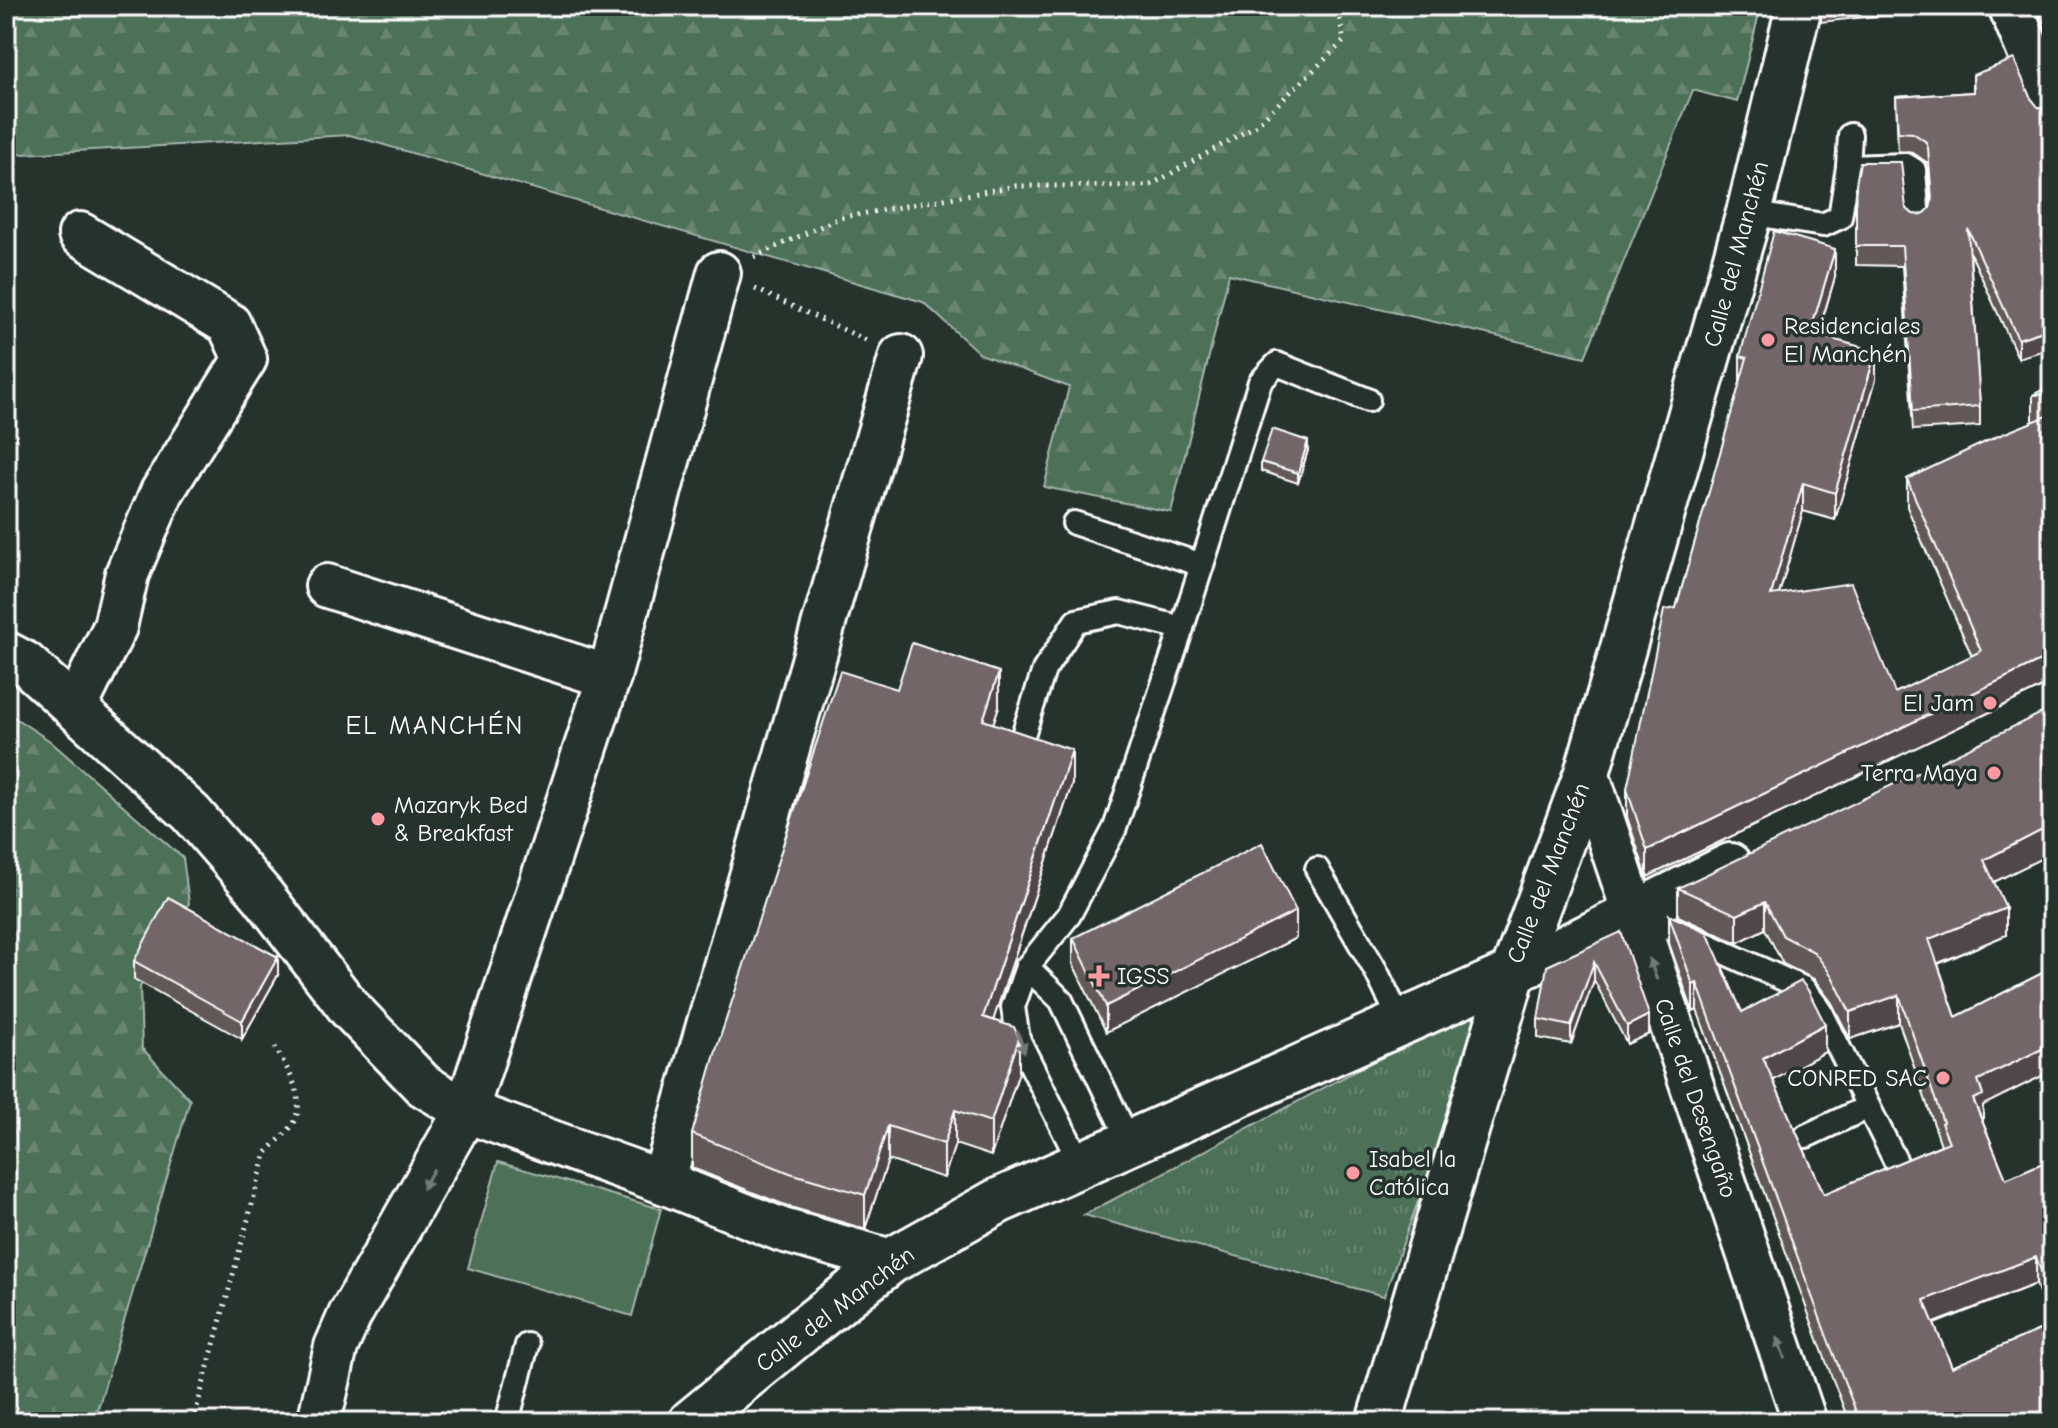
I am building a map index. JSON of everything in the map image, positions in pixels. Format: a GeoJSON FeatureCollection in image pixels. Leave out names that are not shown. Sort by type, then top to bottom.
{"type":"FeatureCollection","features":[{"type":"Feature","properties":{"kind":"main road","name":"Calle del Manchén"},"geometry":{"type":"LineString","coordinates":[[691,1422],[891,1261],[998,1201],[1513,973],[1587,773],[1749,213],[1799,6]]}},
{"type":"Feature","properties":{"kind":"main road"},"geometry":{"type":"LineString","coordinates":[[1379,1422],[1513,973]]}},
{"type":"Feature","properties":{"kind":"street"},"geometry":{"type":"LineString","coordinates":[[2010,6],[2052,107]]}},
{"type":"Feature","properties":{"kind":"street"},"geometry":{"type":"LineString","coordinates":[[75,708],[115,627],[127,574],[162,492],[245,359],[229,324],[80,234]]}},
{"type":"Feature","properties":{"kind":"street"},"geometry":{"type":"LineString","coordinates":[[319,1422],[336,1347],[350,1315],[466,1111],[609,677],[719,273]]}},
{"type":"Feature","properties":{"kind":"street"},"geometry":{"type":"LineString","coordinates":[[663,1182],[901,356]]}},
{"type":"Feature","properties":{"kind":"street"},"geometry":{"type":"LineString","coordinates":[[327,586],[609,677]]}},
{"type":"Feature","properties":{"kind":"street"},"geometry":{"type":"LineString","coordinates":[[6,653],[25,663],[191,813],[263,896],[350,1009],[423,1085],[466,1111],[663,1182],[782,1230],[891,1261]]}},
{"type":"Feature","properties":{"kind":"street","name":"Calle del Desengaño"},"geometry":{"type":"LineString","coordinates":[[1587,773],[1805,1422]]}},
{"type":"Feature","properties":{"kind":"street"},"geometry":{"type":"LineString","coordinates":[[1513,973],[1759,851]]}},
{"type":"Feature","properties":{"kind":"lane"},"geometry":{"type":"LineString","coordinates":[[1749,213],[1823,225],[1840,217],[1850,135]]}},
{"type":"Feature","properties":{"kind":"lane"},"geometry":{"type":"LineString","coordinates":[[1848,167],[1906,165],[1914,170],[1918,221]]}},
{"type":"Feature","properties":{"kind":"lane"},"geometry":{"type":"LineString","coordinates":[[1081,1165],[1018,1039],[1013,1007],[1027,967],[1069,915],[1115,828],[1260,382],[1277,364],[1368,400]]}},
{"type":"Feature","properties":{"kind":"lane"},"geometry":{"type":"LineString","coordinates":[[1074,523],[1202,565]]}},
{"type":"Feature","properties":{"kind":"lane"},"geometry":{"type":"LineString","coordinates":[[1022,738],[1044,670],[1076,621],[1119,612],[1182,628]]}},
{"type":"Feature","properties":{"kind":"lane"},"geometry":{"type":"LineString","coordinates":[[1317,869],[1376,971],[1401,1022]]}},
{"type":"Feature","properties":{"kind":"lane"},"geometry":{"type":"LineString","coordinates":[[1633,911],[1803,988],[1820,1010],[1896,1162]]}},
{"type":"Feature","properties":{"kind":"lane"},"geometry":{"type":"LineString","coordinates":[[1027,967],[1061,1000],[1130,1143]]}},
{"type":"Feature","properties":{"kind":"lane"},"geometry":{"type":"LineString","coordinates":[[1806,1136],[1868,1107]]}},
{"type":"Feature","properties":{"kind":"lane"},"geometry":{"type":"LineString","coordinates":[[507,1422],[527,1345]]}},
{"type":"Feature","properties":{"kind":"path"},"geometry":{"type":"LineString","coordinates":[[719,273],[839,218],[1016,186],[1149,186],[1255,126],[1300,84],[1344,41],[1337,6]]}},
{"type":"Feature","properties":{"kind":"path"},"geometry":{"type":"LineString","coordinates":[[719,273],[901,356]]}},
{"type":"Feature","properties":{"kind":"path"},"geometry":{"type":"LineString","coordinates":[[193,1422],[266,1153],[295,1120],[298,1103],[293,1081],[275,1047]]}},
{"type":"Feature","properties":{"kind":"green space"},"geometry":{"type":"Polygon","coordinates":[[[6,6],[1761,6],[1737,102],[1693,90],[1585,357],[1229,274],[1171,512],[1044,487],[1069,387],[980,354],[923,302],[350,135],[6,155],[6,6]]]}},
{"type":"Feature","properties":{"kind":"green space"},"geometry":{"type":"Polygon","coordinates":[[[6,712],[50,741],[183,858],[189,903],[140,987],[142,1048],[190,1100],[94,1422],[6,1422],[6,712]]]}},
{"type":"Feature","properties":{"kind":"green space"},"geometry":{"type":"Polygon","coordinates":[[[1491,999],[1384,1296],[1084,1215],[1491,999]]]}},
{"type":"Feature","properties":{"kind":"green space"},"geometry":{"type":"Polygon","coordinates":[[[498,1162],[661,1209],[632,1316],[468,1268],[498,1162]]]}},
{"type":"Feature","properties":{"kind":"building"},"geometry":{"type":"Polygon","coordinates":[[[2044,6],[2052,6],[2052,25],[2044,6]]]}},
{"type":"Feature","properties":{"kind":"building"},"geometry":{"type":"Polygon","coordinates":[[[2014,59],[2030,97],[2038,107],[2052,111],[2052,328],[2018,339],[1968,229],[1980,406],[1913,411],[1902,246],[1856,246],[1856,184],[1860,162],[1901,162],[1906,208],[1913,214],[1925,213],[1932,200],[1928,148],[1926,142],[1913,133],[1898,132],[1896,97],[1974,92],[1973,75],[2014,59]]]}},
{"type":"Feature","properties":{"kind":"building"},"geometry":{"type":"Polygon","coordinates":[[[1774,231],[1835,249],[1810,333],[1876,351],[1835,493],[1803,483],[1771,595],[1851,583],[1895,693],[1981,651],[1907,479],[2052,414],[2052,658],[2042,660],[1647,850],[1627,789],[1664,610],[1676,608],[1747,358],[1740,356],[1774,231]]]}},
{"type":"Feature","properties":{"kind":"building"},"geometry":{"type":"Polygon","coordinates":[[[2052,385],[2052,394],[2033,395],[2052,385]]]}},
{"type":"Feature","properties":{"kind":"building"},"geometry":{"type":"Polygon","coordinates":[[[1272,429],[1308,441],[1298,473],[1261,462],[1272,429]]]}},
{"type":"Feature","properties":{"kind":"building"},"geometry":{"type":"Polygon","coordinates":[[[912,643],[999,672],[983,720],[1072,750],[983,1017],[1014,1027],[1019,1038],[991,1122],[955,1110],[944,1144],[888,1126],[865,1195],[790,1173],[692,1134],[717,1047],[840,671],[897,689],[912,643]]]}},
{"type":"Feature","properties":{"kind":"building"},"geometry":{"type":"Polygon","coordinates":[[[2052,708],[2052,825],[1984,860],[2006,908],[1929,939],[1956,1017],[2052,968],[2052,1044],[1978,1080],[1983,1095],[1973,1099],[2006,1179],[2052,1159],[2052,1300],[2036,1257],[1924,1300],[1952,1367],[2052,1325],[2052,1422],[1860,1422],[1669,915],[1707,932],[1742,1012],[1801,981],[1808,990],[1825,1024],[1763,1058],[1824,1194],[1949,1142],[1899,995],[1850,1012],[1832,976],[1814,952],[1783,936],[1765,902],[1737,915],[1678,888],[2052,708]]]}},
{"type":"Feature","properties":{"kind":"building"},"geometry":{"type":"Polygon","coordinates":[[[1262,843],[1296,911],[1106,1006],[1073,938],[1262,843]]]}},
{"type":"Feature","properties":{"kind":"building"},"geometry":{"type":"Polygon","coordinates":[[[168,897],[278,957],[242,1021],[134,961],[168,897]]]}},
{"type":"Feature","properties":{"kind":"building"},"geometry":{"type":"Polygon","coordinates":[[[1621,932],[1649,1015],[1627,1026],[1594,962],[1571,1026],[1538,1019],[1547,966],[1621,932]]]}},
{"type":"Feature","properties":{"kind":"place","name":"Residenciales El Manchén"},"geometry":{"type":"Point","coordinates":[1768,340]}},
{"type":"Feature","properties":{"kind":"place","name":"El Jam"},"geometry":{"type":"Point","coordinates":[1990,703]}},
{"type":"Feature","properties":{"kind":"place","name":"Terra Maya"},"geometry":{"type":"Point","coordinates":[1994,773]}},
{"type":"Feature","properties":{"kind":"place","name":"Mazaryk Bed & Breakfast"},"geometry":{"type":"Point","coordinates":[378,819]}},
{"type":"Feature","properties":{"kind":"place","name":"IGSS"},"geometry":{"type":"Point","coordinates":[1099,976]}},
{"type":"Feature","properties":{"kind":"place","name":"CONRED SAC"},"geometry":{"type":"Point","coordinates":[1943,1078]}},
{"type":"Feature","properties":{"kind":"place","name":"Isabel la Católica"},"geometry":{"type":"Point","coordinates":[1353,1173]}},
{"type":"Feature","properties":{"kind":"district","name":"EL MANCHÉN"},"geometry":{"type":"Point","coordinates":[435,726]}}]}
